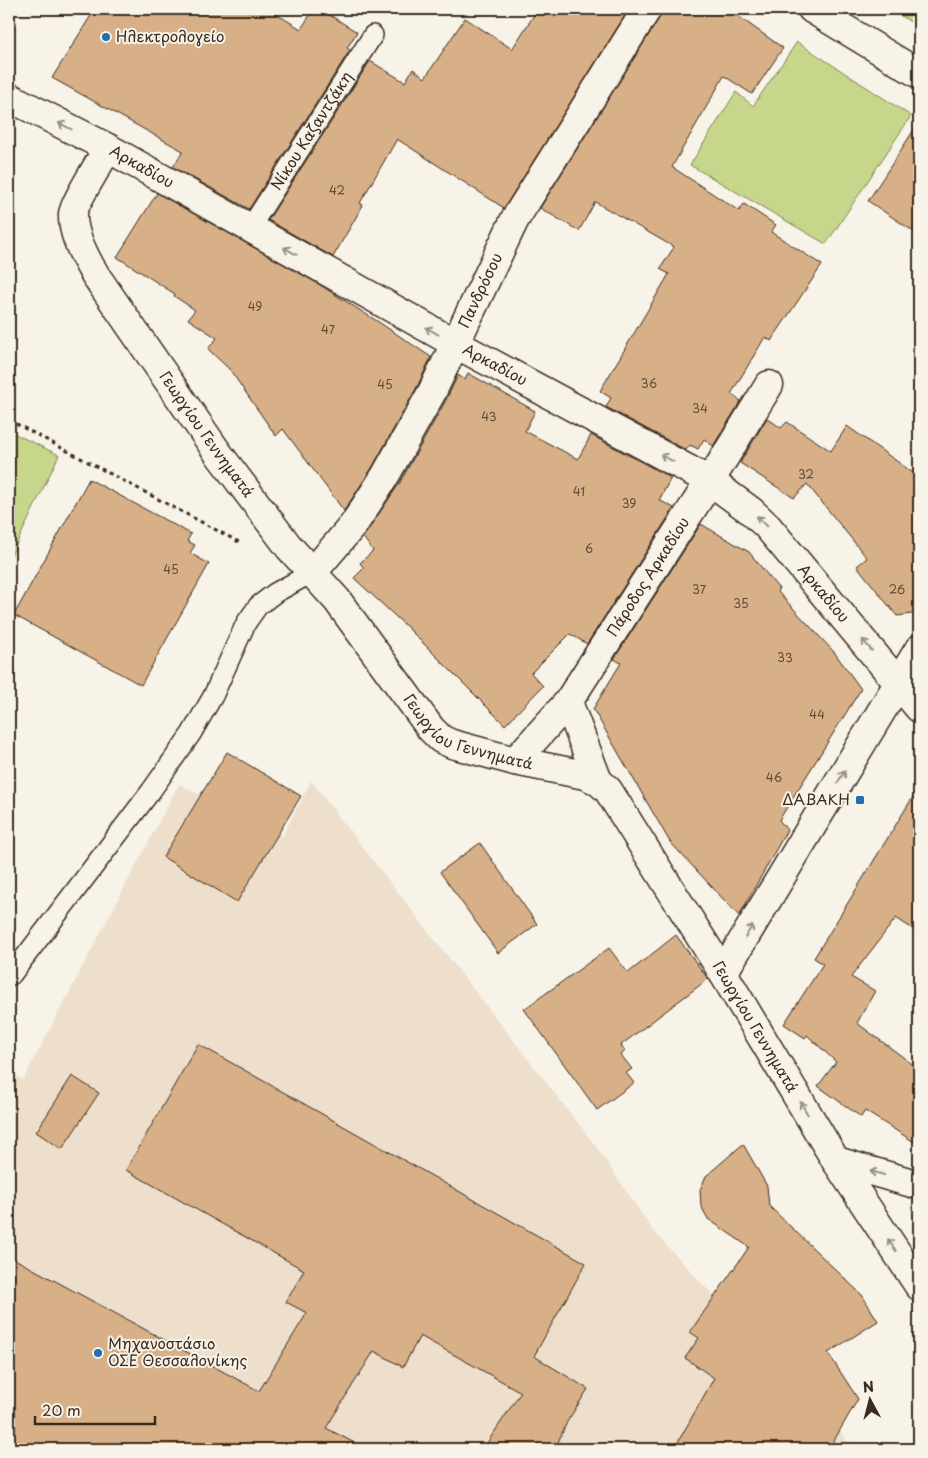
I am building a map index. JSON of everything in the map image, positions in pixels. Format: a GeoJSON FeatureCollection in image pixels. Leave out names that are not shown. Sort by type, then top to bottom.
{"type":"FeatureCollection","features":[{"type":"Feature","properties":{"kind":"street","name":"Πανδρόσου"},"geometry":{"type":"LineString","coordinates":[[313,572],[354,524],[385,476],[432,392],[515,219],[647,9]]}},
{"type":"Feature","properties":{"kind":"street"},"geometry":{"type":"LineString","coordinates":[[812,9],[919,74]]}},
{"type":"Feature","properties":{"kind":"street","name":"Αρκαδίου"},"geometry":{"type":"LineString","coordinates":[[9,97],[108,148],[456,344],[710,482],[744,505],[767,526],[919,708]]}},
{"type":"Feature","properties":{"kind":"street","name":"Γεωργίου Γεννηματά"},"geometry":{"type":"LineString","coordinates":[[108,148],[72,212],[74,227],[88,263],[218,453],[289,547],[337,600],[431,729],[441,739],[452,744],[515,761],[585,775],[598,781],[608,790],[723,973],[836,1161],[919,1286]]}},
{"type":"Feature","properties":{"kind":"street","name":"Πάροδος Αρκαδίου"},"geometry":{"type":"LineString","coordinates":[[515,761],[568,702],[710,482],[769,385]]}},
{"type":"Feature","properties":{"kind":"street"},"geometry":{"type":"LineString","coordinates":[[723,973],[919,649]]}},
{"type":"Feature","properties":{"kind":"street"},"geometry":{"type":"LineString","coordinates":[[568,702],[598,781]]}},
{"type":"Feature","properties":{"kind":"street"},"geometry":{"type":"LineString","coordinates":[[836,1161],[919,1185]]}},
{"type":"Feature","properties":{"kind":"lane","name":"Νίκου Καζαντζάκη"},"geometry":{"type":"LineString","coordinates":[[250,228],[373,35]]}},
{"type":"Feature","properties":{"kind":"lane"},"geometry":{"type":"LineString","coordinates":[[9,976],[145,799],[191,734],[213,696],[246,622],[258,606],[275,593],[313,572]]}},
{"type":"Feature","properties":{"kind":"path"},"geometry":{"type":"LineString","coordinates":[[9,420],[190,516]]}},
{"type":"Feature","properties":{"kind":"shaded area"},"geometry":{"type":"Polygon","coordinates":[[[311,781],[595,1145],[654,1232],[840,1431],[852,1449],[9,1449],[9,1073],[23,1080],[179,784],[282,837],[311,781]]]}},
{"type":"Feature","properties":{"kind":"green space"},"geometry":{"type":"Polygon","coordinates":[[[891,9],[919,9],[919,19],[915,25],[891,9]]]}},
{"type":"Feature","properties":{"kind":"green space"},"geometry":{"type":"Polygon","coordinates":[[[797,42],[911,116],[826,244],[690,165],[736,92],[753,106],[797,42]]]}},
{"type":"Feature","properties":{"kind":"green space"},"geometry":{"type":"Polygon","coordinates":[[[9,431],[59,455],[9,560],[9,431]]]}},
{"type":"Feature","properties":{"kind":"building"},"geometry":{"type":"Polygon","coordinates":[[[95,9],[268,9],[301,29],[314,9],[320,9],[357,32],[347,48],[350,50],[249,209],[173,167],[183,151],[52,78],[95,9]]]}},
{"type":"Feature","properties":{"kind":"building"},"geometry":{"type":"Polygon","coordinates":[[[538,9],[629,9],[504,208],[397,139],[360,203],[363,205],[333,257],[268,220],[370,61],[405,82],[413,69],[425,78],[465,18],[512,49],[538,9]]]}},
{"type":"Feature","properties":{"kind":"building"},"geometry":{"type":"Polygon","coordinates":[[[662,9],[728,9],[783,48],[752,94],[724,76],[672,167],[739,211],[744,204],[776,225],[771,232],[822,265],[771,341],[765,337],[731,394],[741,401],[713,446],[704,439],[698,449],[690,445],[686,450],[606,407],[611,398],[600,391],[669,274],[660,269],[674,247],[595,202],[579,231],[540,208],[660,17],[662,9]]]}},
{"type":"Feature","properties":{"kind":"building"},"geometry":{"type":"Polygon","coordinates":[[[919,122],[919,235],[868,201],[919,122]]]}},
{"type":"Feature","properties":{"kind":"building"},"geometry":{"type":"Polygon","coordinates":[[[157,193],[317,283],[431,357],[418,385],[372,468],[344,511],[283,429],[276,436],[230,370],[208,349],[217,338],[188,319],[195,310],[174,296],[175,294],[117,257],[157,193]]]}},
{"type":"Feature","properties":{"kind":"building"},"geometry":{"type":"Polygon","coordinates":[[[468,373],[535,411],[525,431],[578,459],[591,435],[671,478],[659,500],[674,508],[587,644],[570,634],[531,673],[543,686],[505,725],[408,628],[354,578],[364,568],[360,563],[373,551],[363,537],[399,484],[458,375],[465,380],[468,373]]]}},
{"type":"Feature","properties":{"kind":"building"},"geometry":{"type":"Polygon","coordinates":[[[767,418],[781,428],[787,422],[831,451],[847,426],[919,477],[919,613],[897,616],[857,566],[867,558],[807,484],[794,498],[740,463],[767,418]]]}},
{"type":"Feature","properties":{"kind":"building"},"geometry":{"type":"Polygon","coordinates":[[[89,479],[191,534],[187,541],[195,545],[190,553],[209,564],[141,685],[14,615],[89,479]]]}},
{"type":"Feature","properties":{"kind":"building"},"geometry":{"type":"Polygon","coordinates":[[[701,524],[749,552],[779,589],[777,591],[834,652],[861,689],[779,820],[787,830],[739,916],[670,842],[593,709],[621,663],[614,659],[701,524]]]}},
{"type":"Feature","properties":{"kind":"building"},"geometry":{"type":"Polygon","coordinates":[[[227,752],[301,796],[237,902],[163,857],[227,752]]]}},
{"type":"Feature","properties":{"kind":"building"},"geometry":{"type":"Polygon","coordinates":[[[919,787],[919,933],[896,918],[851,977],[875,991],[857,1023],[919,1069],[919,1145],[865,1111],[861,1117],[818,1086],[836,1062],[807,1035],[805,1038],[784,1024],[823,964],[814,958],[919,787]]]}},
{"type":"Feature","properties":{"kind":"building"},"geometry":{"type":"Polygon","coordinates":[[[480,843],[537,924],[498,953],[440,872],[480,843]]]}},
{"type":"Feature","properties":{"kind":"building"},"geometry":{"type":"Polygon","coordinates":[[[676,935],[708,979],[621,1045],[625,1051],[621,1055],[632,1069],[626,1073],[634,1083],[597,1110],[524,1009],[609,948],[628,973],[676,935]]]}},
{"type":"Feature","properties":{"kind":"building"},"geometry":{"type":"Polygon","coordinates":[[[198,1044],[586,1263],[534,1356],[588,1389],[567,1422],[555,1449],[483,1449],[521,1392],[420,1336],[403,1367],[374,1351],[326,1428],[366,1449],[9,1449],[9,1256],[259,1391],[307,1313],[286,1302],[304,1270],[126,1170],[198,1044]]]}},
{"type":"Feature","properties":{"kind":"building"},"geometry":{"type":"Polygon","coordinates":[[[72,1076],[99,1093],[62,1149],[36,1132],[72,1076]]]}},
{"type":"Feature","properties":{"kind":"building"},"geometry":{"type":"Polygon","coordinates":[[[743,1144],[767,1186],[769,1206],[862,1295],[878,1321],[828,1353],[858,1399],[829,1449],[674,1449],[714,1378],[685,1358],[699,1338],[690,1332],[749,1247],[708,1219],[701,1206],[700,1190],[706,1176],[743,1144]]]}},
{"type":"Feature","properties":{"kind":"place","name":"Ηλεκτρολογείο"},"geometry":{"type":"Point","coordinates":[106,37]}},
{"type":"Feature","properties":{"kind":"place","name":"ΔΑΒΑΚΗ"},"geometry":{"type":"Point","coordinates":[860,800]}},
{"type":"Feature","properties":{"kind":"place","name":"Μηχανοστάσιο ΟΣΕ Θεσσαλονίκης"},"geometry":{"type":"Point","coordinates":[98,1353]}}]}
